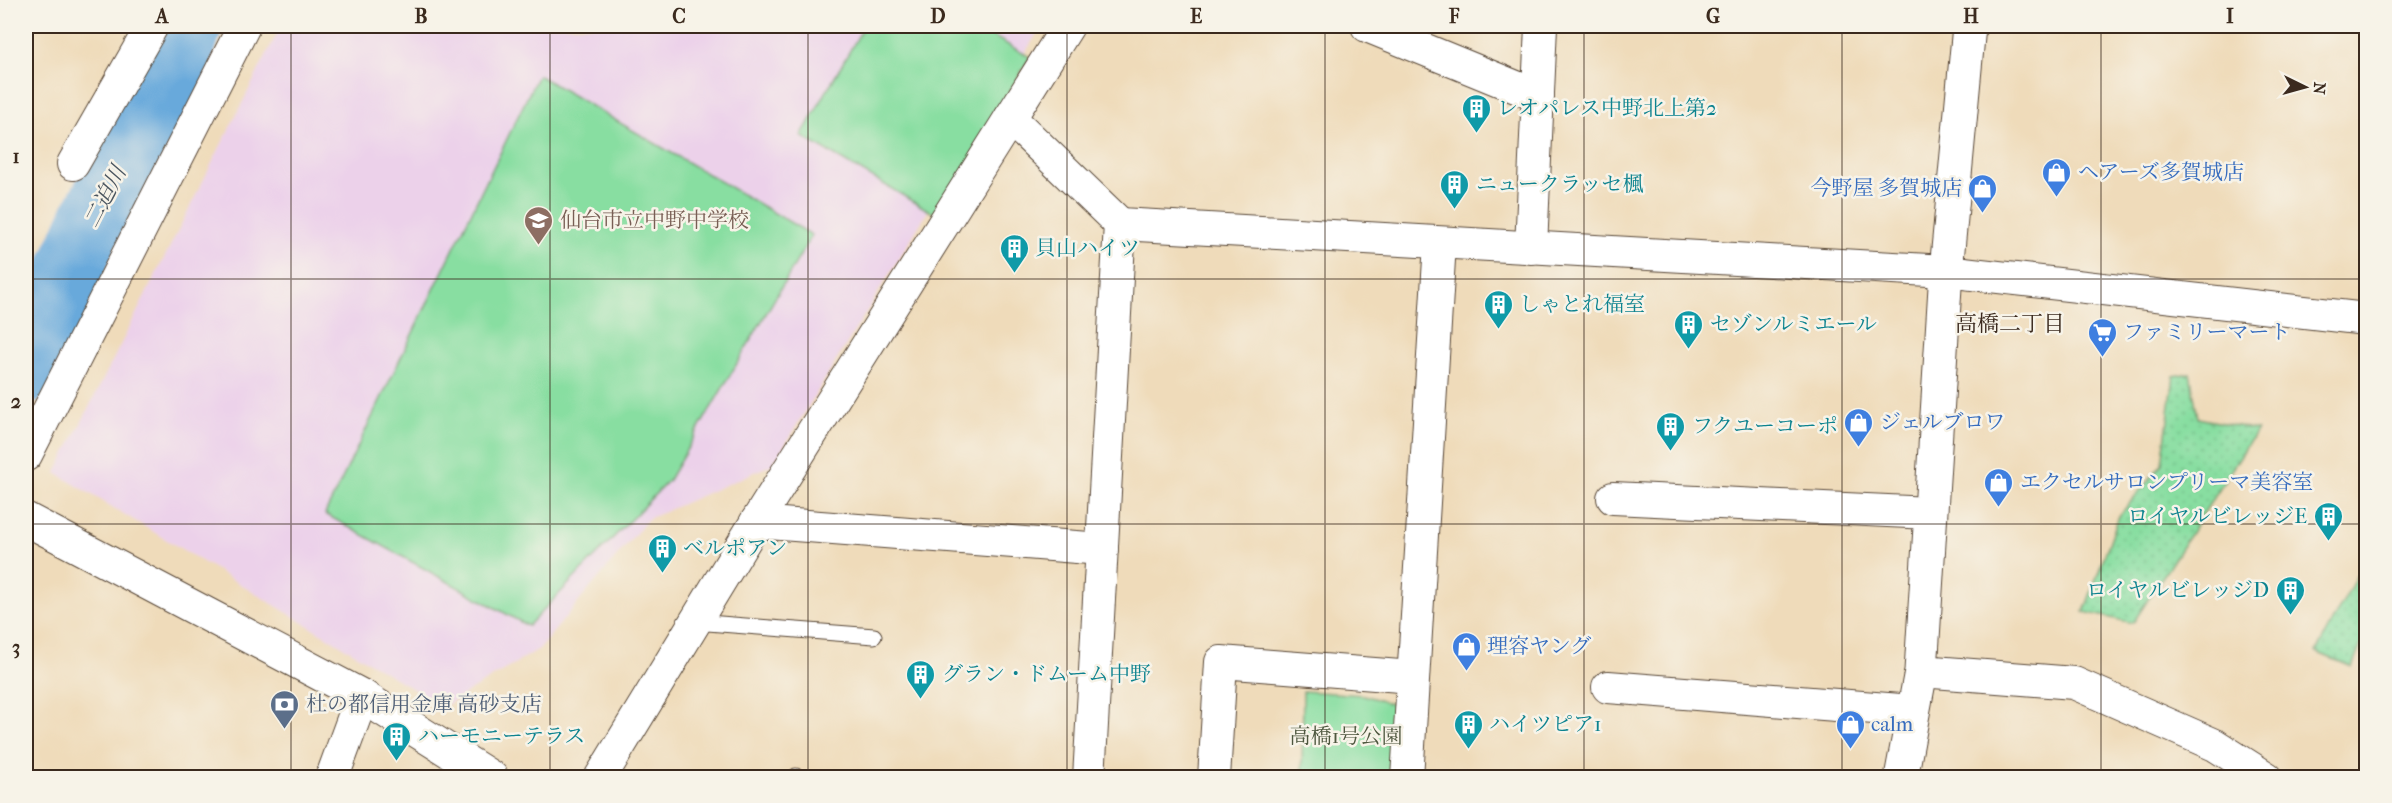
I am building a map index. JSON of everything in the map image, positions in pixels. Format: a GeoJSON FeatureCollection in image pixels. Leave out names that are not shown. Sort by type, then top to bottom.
{"type":"FeatureCollection","features":[{"type":"Feature","properties":{"kind":"street"},"geometry":{"type":"LineString","coordinates":[[72,164],[152,26]]}},
{"type":"Feature","properties":{"kind":"street"},"geometry":{"type":"LineString","coordinates":[[26,455],[244,26]]}},
{"type":"Feature","properties":{"kind":"street"},"geometry":{"type":"LineString","coordinates":[[600,777],[756,522],[1068,26]]}},
{"type":"Feature","properties":{"kind":"street"},"geometry":{"type":"LineString","coordinates":[[1367,26],[1538,96]]}},
{"type":"Feature","properties":{"kind":"street"},"geometry":{"type":"LineString","coordinates":[[1531,248],[1541,26]]}},
{"type":"Feature","properties":{"kind":"street"},"geometry":{"type":"LineString","coordinates":[[1902,777],[1921,671],[1946,272],[1969,26]]}},
{"type":"Feature","properties":{"kind":"street"},"geometry":{"type":"LineString","coordinates":[[1010,118],[1120,224],[1946,272],[2367,319]]}},
{"type":"Feature","properties":{"kind":"street"},"geometry":{"type":"LineString","coordinates":[[1089,777],[1120,224]]}},
{"type":"Feature","properties":{"kind":"street"},"geometry":{"type":"LineString","coordinates":[[1407,777],[1440,243]]}},
{"type":"Feature","properties":{"kind":"street"},"geometry":{"type":"LineString","coordinates":[[1613,498],[1930,513]]}},
{"type":"Feature","properties":{"kind":"street"},"geometry":{"type":"LineString","coordinates":[[26,519],[362,696],[492,777]]}},
{"type":"Feature","properties":{"kind":"street"},"geometry":{"type":"LineString","coordinates":[[756,522],[1102,549]]}},
{"type":"Feature","properties":{"kind":"street"},"geometry":{"type":"LineString","coordinates":[[1214,777],[1221,662],[1413,677]]}},
{"type":"Feature","properties":{"kind":"street"},"geometry":{"type":"LineString","coordinates":[[1921,671],[2074,683],[2215,745],[2267,777]]}},
{"type":"Feature","properties":{"kind":"street"},"geometry":{"type":"LineString","coordinates":[[1608,687],[1913,711]]}},
{"type":"Feature","properties":{"kind":"street"},"geometry":{"type":"LineString","coordinates":[[332,777],[362,696]]}},
{"type":"Feature","properties":{"kind":"lane"},"geometry":{"type":"LineString","coordinates":[[695,622],[874,636]]}},
{"type":"Feature","properties":{"kind":"shaded area","name":"仙台市立中野中学校"},"geometry":{"type":"Polygon","coordinates":[[[281,26],[1041,27],[773,464],[648,519],[539,649],[443,707],[56,473],[281,26]]]}},
{"type":"Feature","properties":{"kind":"green space"},"geometry":{"type":"Polygon","coordinates":[[[864,26],[975,26],[1030,57],[938,216],[801,136],[864,26]]]}},
{"type":"Feature","properties":{"kind":"green space"},"geometry":{"type":"Polygon","coordinates":[[[538,75],[812,235],[669,480],[528,626],[325,514],[538,75]]]}},
{"type":"Feature","properties":{"kind":"green space"},"geometry":{"type":"Polygon","coordinates":[[[2190,373],[2198,418],[2257,430],[2133,623],[2084,612],[2119,516],[2162,464],[2174,376],[2190,373]]]}},
{"type":"Feature","properties":{"kind":"green space"},"geometry":{"type":"Polygon","coordinates":[[[2364,562],[2366,563],[2366,632],[2352,667],[2316,652],[2364,562]]]}},
{"type":"Feature","properties":{"kind":"green space","name":"高橋1号公園"},"geometry":{"type":"Polygon","coordinates":[[[1303,691],[1364,695],[1398,706],[1397,777],[1302,778],[1303,691]]]}},
{"type":"Feature","properties":{"kind":"waterway","name":"二迫川"},"geometry":{"type":"LineString","coordinates":[[26,371],[93,219],[179,57],[189,26]]}},
{"type":"Feature","properties":{"kind":"place","name":"レオパレス中野北上第2"},"geometry":{"type":"Point","coordinates":[1476,134]}},
{"type":"Feature","properties":{"kind":"place","name":"ヘアーズ多賀城店"},"geometry":{"type":"Point","coordinates":[2057,198]}},
{"type":"Feature","properties":{"kind":"place","name":"ニュークラッセ楓"},"geometry":{"type":"Point","coordinates":[1455,210]}},
{"type":"Feature","properties":{"kind":"place","name":"今野屋 多賀城店"},"geometry":{"type":"Point","coordinates":[1983,214]}},
{"type":"Feature","properties":{"kind":"place","name":"仙台市立中野中学校"},"geometry":{"type":"Point","coordinates":[539,246]}},
{"type":"Feature","properties":{"kind":"place","name":"貝山ハイツ"},"geometry":{"type":"Point","coordinates":[1014,274]}},
{"type":"Feature","properties":{"kind":"place","name":"しゃとれ福室"},"geometry":{"type":"Point","coordinates":[1498,330]}},
{"type":"Feature","properties":{"kind":"place","name":"セゾンルミエール"},"geometry":{"type":"Point","coordinates":[1689,350]}},
{"type":"Feature","properties":{"kind":"place","name":"ファミリーマート"},"geometry":{"type":"Point","coordinates":[2102,358]}},
{"type":"Feature","properties":{"kind":"place","name":"ジェルブロワ"},"geometry":{"type":"Point","coordinates":[1859,448]}},
{"type":"Feature","properties":{"kind":"place","name":"フクユーコーポ"},"geometry":{"type":"Point","coordinates":[1671,452]}},
{"type":"Feature","properties":{"kind":"place","name":"エクセルサロンプリーマ美容室"},"geometry":{"type":"Point","coordinates":[1999,508]}},
{"type":"Feature","properties":{"kind":"place","name":"ロイヤルビレッジE"},"geometry":{"type":"Point","coordinates":[2328,542]}},
{"type":"Feature","properties":{"kind":"place","name":"ベルポアン"},"geometry":{"type":"Point","coordinates":[662,574]}},
{"type":"Feature","properties":{"kind":"place","name":"ロイヤルビレッジD"},"geometry":{"type":"Point","coordinates":[2290,616]}},
{"type":"Feature","properties":{"kind":"place","name":"理容ヤング"},"geometry":{"type":"Point","coordinates":[1466,672]}},
{"type":"Feature","properties":{"kind":"place","name":"グラン・ドムーム中野"},"geometry":{"type":"Point","coordinates":[921,700]}},
{"type":"Feature","properties":{"kind":"place","name":"杜の都信用金庫 高砂支店"},"geometry":{"type":"Point","coordinates":[285,730]}},
{"type":"Feature","properties":{"kind":"place","name":"ハイツピア1"},"geometry":{"type":"Point","coordinates":[1468,750]}},
{"type":"Feature","properties":{"kind":"place","name":"calm"},"geometry":{"type":"Point","coordinates":[1850,750]}},
{"type":"Feature","properties":{"kind":"place","name":"ハーモニーテラス"},"geometry":{"type":"Point","coordinates":[397,762]}},
{"type":"Feature","properties":{"kind":"district","name":"高橋二丁目"},"geometry":{"type":"Point","coordinates":[2010,324]}}]}
